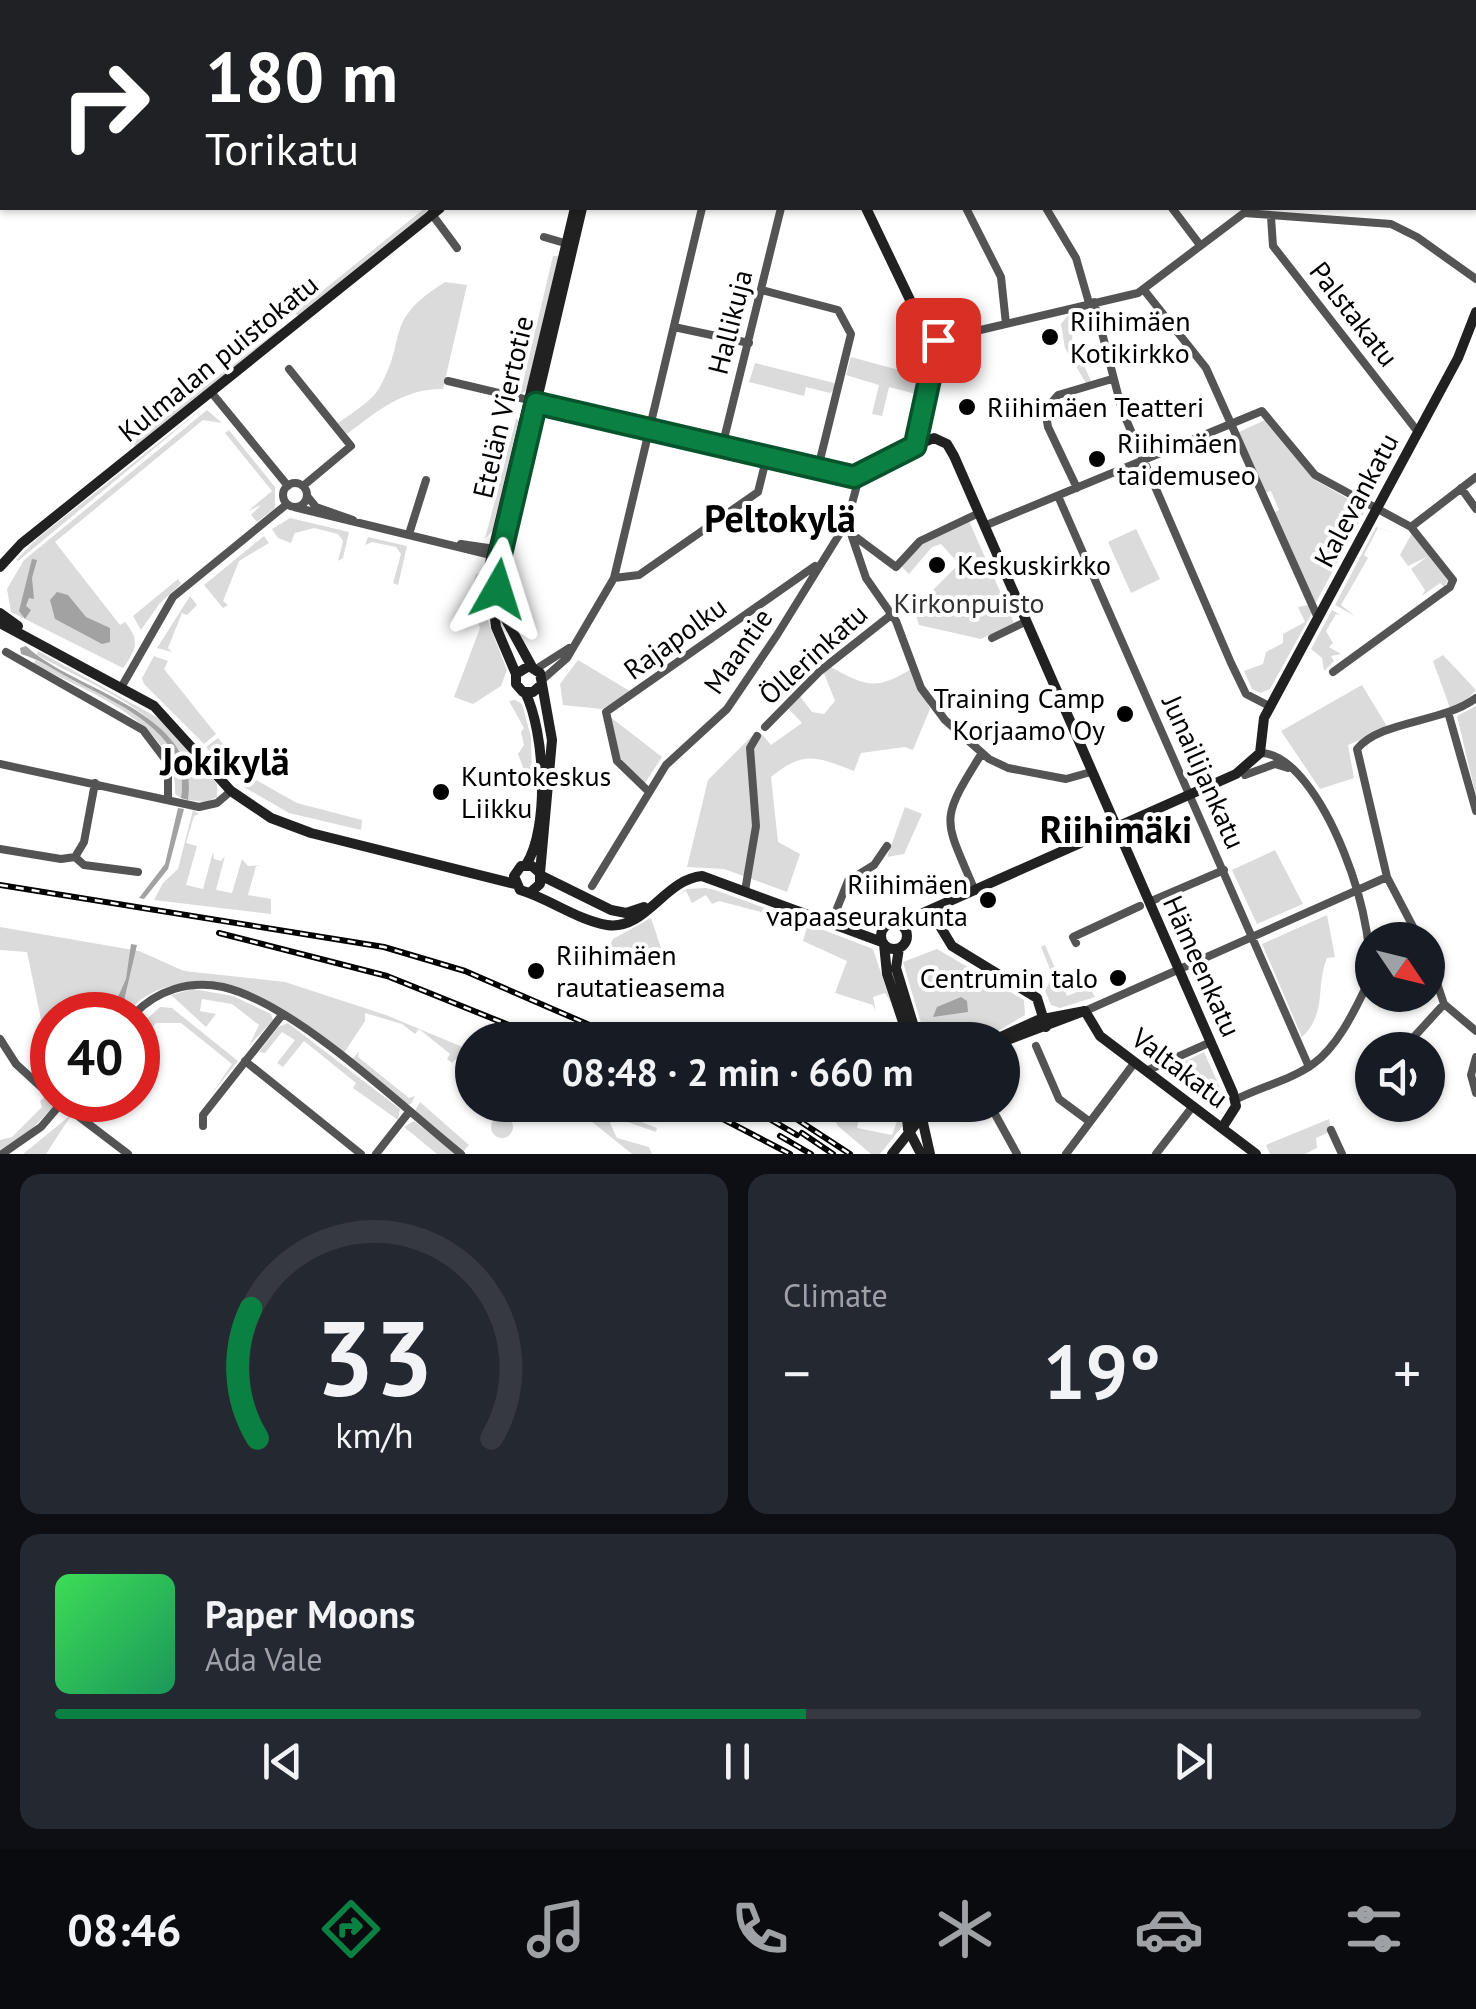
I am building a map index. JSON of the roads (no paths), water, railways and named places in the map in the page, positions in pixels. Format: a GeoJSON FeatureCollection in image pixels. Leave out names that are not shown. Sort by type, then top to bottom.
{"type":"FeatureCollection","features":[{"type":"Feature","properties":{"kind":"street","name":"Kulmalan puistokatu"},"geometry":{"type":"LineString","coordinates":[[0,566],[435,210]]}},
{"type":"Feature","properties":{"kind":"street"},"geometry":{"type":"LineString","coordinates":[[437,210],[458,248]]}},
{"type":"Feature","properties":{"kind":"street","name":"Etelän Viertotie"},"geometry":{"type":"LineString","coordinates":[[515,884],[537,839],[541,766],[536,727],[525,692],[517,686],[493,612],[495,553],[575,210]]}},
{"type":"Feature","properties":{"kind":"street","name":"Etelän Viertotie"},"geometry":{"type":"LineString","coordinates":[[569,244],[581,210]]}},
{"type":"Feature","properties":{"kind":"street"},"geometry":{"type":"LineString","coordinates":[[525,692],[538,675],[573,646],[615,575],[702,210]]}},
{"type":"Feature","properties":{"kind":"street","name":"Hallikuja"},"geometry":{"type":"LineString","coordinates":[[722,447],[781,210]]}},
{"type":"Feature","properties":{"kind":"street"},"geometry":{"type":"LineString","coordinates":[[867,210],[923,327],[938,340]]}},
{"type":"Feature","properties":{"kind":"street"},"geometry":{"type":"LineString","coordinates":[[967,210],[1001,277],[1006,324]]}},
{"type":"Feature","properties":{"kind":"street"},"geometry":{"type":"LineString","coordinates":[[1047,210],[1076,258],[1112,380],[1244,690],[1271,707]]}},
{"type":"Feature","properties":{"kind":"street"},"geometry":{"type":"LineString","coordinates":[[1174,210],[1200,245]]}},
{"type":"Feature","properties":{"kind":"street"},"geometry":{"type":"LineString","coordinates":[[938,340],[1144,290],[1236,216],[1250,210],[1271,218],[1356,219],[1391,224],[1417,236],[1476,279]]}},
{"type":"Feature","properties":{"kind":"street","name":"Palstakatu"},"geometry":{"type":"LineString","coordinates":[[1271,218],[1273,246],[1418,432]]}},
{"type":"Feature","properties":{"kind":"street"},"geometry":{"type":"LineString","coordinates":[[544,237],[569,244]]}},
{"type":"Feature","properties":{"kind":"street"},"geometry":{"type":"LineString","coordinates":[[762,290],[838,310],[851,334],[818,468]]}},
{"type":"Feature","properties":{"kind":"street"},"geometry":{"type":"LineString","coordinates":[[1144,290],[1201,360],[1318,618]]}},
{"type":"Feature","properties":{"kind":"street","name":"Kalevankatu"},"geometry":{"type":"LineString","coordinates":[[1266,757],[1264,721],[1418,432],[1476,312]]}},
{"type":"Feature","properties":{"kind":"street"},"geometry":{"type":"LineString","coordinates":[[674,328],[749,344]]}},
{"type":"Feature","properties":{"kind":"street"},"geometry":{"type":"LineString","coordinates":[[448,381],[854,477],[915,446],[938,340]]}},
{"type":"Feature","properties":{"kind":"street"},"geometry":{"type":"LineString","coordinates":[[288,486],[303,486],[352,446],[289,369]]}},
{"type":"Feature","properties":{"kind":"street"},"geometry":{"type":"LineString","coordinates":[[1078,488],[1048,427],[1045,410],[1058,395],[1112,380]]}},
{"type":"Feature","properties":{"kind":"street"},"geometry":{"type":"LineString","coordinates":[[211,392],[288,486]]}},
{"type":"Feature","properties":{"kind":"street"},"geometry":{"type":"LineString","coordinates":[[984,526],[1254,411],[1268,416],[1315,475],[1411,527],[1453,580],[1452,585],[1333,672]]}},
{"type":"Feature","properties":{"kind":"street","name":"Hämeenkatu"},"geometry":{"type":"LineString","coordinates":[[915,446],[934,438],[947,444],[1145,904],[1236,1100]]}},
{"type":"Feature","properties":{"kind":"street"},"geometry":{"type":"LineString","coordinates":[[615,575],[640,575],[758,492],[766,456]]}},
{"type":"Feature","properties":{"kind":"street","name":"Maantie"},"geometry":{"type":"LineString","coordinates":[[592,886],[666,765],[736,698],[847,522],[860,474]]}},
{"type":"Feature","properties":{"kind":"street"},"geometry":{"type":"LineString","coordinates":[[1411,527],[1476,476]]}},
{"type":"Feature","properties":{"kind":"street"},"geometry":{"type":"LineString","coordinates":[[408,534],[426,480]]}},
{"type":"Feature","properties":{"kind":"street"},"geometry":{"type":"LineString","coordinates":[[288,486],[283,496],[290,505],[495,553]]}},
{"type":"Feature","properties":{"kind":"street"},"geometry":{"type":"LineString","coordinates":[[303,486],[316,507],[356,522]]}},
{"type":"Feature","properties":{"kind":"street"},"geometry":{"type":"LineString","coordinates":[[1461,488],[1476,509]]}},
{"type":"Feature","properties":{"kind":"street"},"geometry":{"type":"LineString","coordinates":[[122,686],[173,598],[290,505],[302,504],[307,496]]}},
{"type":"Feature","properties":{"kind":"street","name":"Junailijankatu"},"geometry":{"type":"LineString","coordinates":[[1058,496],[1309,1066]]}},
{"type":"Feature","properties":{"kind":"street"},"geometry":{"type":"LineString","coordinates":[[853,535],[896,567],[920,541],[979,513]]}},
{"type":"Feature","properties":{"kind":"street"},"geometry":{"type":"LineString","coordinates":[[847,522],[866,578],[891,614],[928,700],[982,753],[1016,771],[1066,779],[1091,772]]}},
{"type":"Feature","properties":{"kind":"street","name":"Kulmalan puistokatu"},"geometry":{"type":"LineString","coordinates":[[0,578],[32,537]]}},
{"type":"Feature","properties":{"kind":"street","name":"Etelän Viertotie"},"geometry":{"type":"LineString","coordinates":[[495,553],[504,616],[538,675],[552,740],[540,874]]}},
{"type":"Feature","properties":{"kind":"street","name":"Rajapolku"},"geometry":{"type":"LineString","coordinates":[[648,790],[619,765],[606,712],[818,564]]}},
{"type":"Feature","properties":{"kind":"street"},"geometry":{"type":"LineString","coordinates":[[0,613],[34,639]]}},
{"type":"Feature","properties":{"kind":"street","name":"Öllerinkatu"},"geometry":{"type":"LineString","coordinates":[[765,727],[820,671],[891,614]]}},
{"type":"Feature","properties":{"kind":"street"},"geometry":{"type":"LineString","coordinates":[[992,638],[1025,622]]}},
{"type":"Feature","properties":{"kind":"street"},"geometry":{"type":"LineString","coordinates":[[0,623],[122,686],[161,712],[231,791],[296,829],[515,884],[522,892],[532,892],[609,925],[632,921],[674,885],[696,876],[832,921],[899,948]]}},
{"type":"Feature","properties":{"kind":"street"},"geometry":{"type":"LineString","coordinates":[[6,652],[144,730],[168,763],[171,800]]}},
{"type":"Feature","properties":{"kind":"street"},"geometry":{"type":"LineString","coordinates":[[516,674],[538,675]]}},
{"type":"Feature","properties":{"kind":"street"},"geometry":{"type":"LineString","coordinates":[[1411,922],[1387,877],[1357,749],[1368,737],[1448,712],[1476,698]]}},
{"type":"Feature","properties":{"kind":"street"},"geometry":{"type":"LineString","coordinates":[[1448,712],[1476,811]]}},
{"type":"Feature","properties":{"kind":"street","name":"Öllerinkatu"},"geometry":{"type":"LineString","coordinates":[[745,891],[756,826],[750,748],[757,736]]}},
{"type":"Feature","properties":{"kind":"street"},"geometry":{"type":"LineString","coordinates":[[975,891],[948,822],[954,798],[982,753]]}},
{"type":"Feature","properties":{"kind":"street"},"geometry":{"type":"LineString","coordinates":[[1207,788],[1245,775],[1266,757]]}},
{"type":"Feature","properties":{"kind":"street"},"geometry":{"type":"LineString","coordinates":[[1266,757],[1293,771]]}},
{"type":"Feature","properties":{"kind":"street"},"geometry":{"type":"LineString","coordinates":[[851,928],[917,920],[1190,796],[1266,757],[1280,757],[1325,812],[1358,890],[1368,926],[1367,984],[1348,1022],[1309,1066],[1236,1100],[1219,1126]]}},
{"type":"Feature","properties":{"kind":"street"},"geometry":{"type":"LineString","coordinates":[[0,764],[189,804],[209,806],[231,791]]}},
{"type":"Feature","properties":{"kind":"street"},"geometry":{"type":"LineString","coordinates":[[75,857],[84,842],[95,783]]}},
{"type":"Feature","properties":{"kind":"street"},"geometry":{"type":"LineString","coordinates":[[832,921],[848,882],[874,865],[886,846]]}},
{"type":"Feature","properties":{"kind":"street"},"geometry":{"type":"LineString","coordinates":[[0,849],[61,859],[75,857],[84,865],[138,872]]}},
{"type":"Feature","properties":{"kind":"street"},"geometry":{"type":"LineString","coordinates":[[485,876],[521,868],[621,913],[650,906]]}},
{"type":"Feature","properties":{"kind":"street"},"geometry":{"type":"LineString","coordinates":[[1074,940],[1224,870]]}},
{"type":"Feature","properties":{"kind":"street"},"geometry":{"type":"LineString","coordinates":[[532,892],[540,874]]}},
{"type":"Feature","properties":{"kind":"street"},"geometry":{"type":"LineString","coordinates":[[1020,1030],[1085,1011],[1387,877]]}},
{"type":"Feature","properties":{"kind":"street"},"geometry":{"type":"LineString","coordinates":[[932,913],[952,946],[1031,993],[1040,1002],[1044,1021]]}},
{"type":"Feature","properties":{"kind":"street"},"geometry":{"type":"LineString","coordinates":[[912,1022],[896,968],[899,948],[917,920]]}},
{"type":"Feature","properties":{"kind":"street"},"geometry":{"type":"LineString","coordinates":[[893,925],[906,936]]}},
{"type":"Feature","properties":{"kind":"street"},"geometry":{"type":"LineString","coordinates":[[893,925],[883,943],[887,974],[904,1022]]}},
{"type":"Feature","properties":{"kind":"street"},"geometry":{"type":"LineString","coordinates":[[160,995],[208,985],[234,991],[282,1015],[461,1154]]}},
{"type":"Feature","properties":{"kind":"street"},"geometry":{"type":"LineString","coordinates":[[1445,1005],[1476,1031]]}},
{"type":"Feature","properties":{"kind":"street","name":"Valtakatu"},"geometry":{"type":"LineString","coordinates":[[1085,1011],[1100,1036],[1250,1152]]}},
{"type":"Feature","properties":{"kind":"street"},"geometry":{"type":"LineString","coordinates":[[1418,1032],[1437,1012]]}},
{"type":"Feature","properties":{"kind":"street"},"geometry":{"type":"LineString","coordinates":[[203,1126],[202,1115],[282,1015]]}},
{"type":"Feature","properties":{"kind":"street"},"geometry":{"type":"LineString","coordinates":[[1020,1033],[1044,1021]]}},
{"type":"Feature","properties":{"kind":"street"},"geometry":{"type":"LineString","coordinates":[[0,1039],[16,1064],[30,1076]]}},
{"type":"Feature","properties":{"kind":"street"},"geometry":{"type":"LineString","coordinates":[[1146,1071],[1210,1042]]}},
{"type":"Feature","properties":{"kind":"street"},"geometry":{"type":"LineString","coordinates":[[1036,1046],[1059,1099],[1090,1122]]}},
{"type":"Feature","properties":{"kind":"street"},"geometry":{"type":"LineString","coordinates":[[1476,1056],[1470,1075],[1476,1093]]}},
{"type":"Feature","properties":{"kind":"street"},"geometry":{"type":"LineString","coordinates":[[245,1062],[362,1154]]}},
{"type":"Feature","properties":{"kind":"street"},"geometry":{"type":"LineString","coordinates":[[1066,1154],[1134,1062]]}},
{"type":"Feature","properties":{"kind":"street"},"geometry":{"type":"LineString","coordinates":[[1156,1154],[1192,1106]]}},
{"type":"Feature","properties":{"kind":"street"},"geometry":{"type":"LineString","coordinates":[[376,1154],[409,1112]]}},
{"type":"Feature","properties":{"kind":"street"},"geometry":{"type":"LineString","coordinates":[[2,1154],[44,1122]]}},
{"type":"Feature","properties":{"kind":"street"},"geometry":{"type":"LineString","coordinates":[[87,1122],[128,1154]]}},
{"type":"Feature","properties":{"kind":"street"},"geometry":{"type":"LineString","coordinates":[[907,1122],[921,1154]]}},
{"type":"Feature","properties":{"kind":"street"},"geometry":{"type":"LineString","coordinates":[[892,1154],[917,1122]]}},
{"type":"Feature","properties":{"kind":"street"},"geometry":{"type":"LineString","coordinates":[[923,1122],[930,1154]]}},
{"type":"Feature","properties":{"kind":"street"},"geometry":{"type":"LineString","coordinates":[[999,1122],[1017,1154]]}},
{"type":"Feature","properties":{"kind":"street"},"geometry":{"type":"LineString","coordinates":[[1331,1130],[1342,1154]]}},
{"type":"Feature","properties":{"kind":"railway"},"geometry":{"type":"LineString","coordinates":[[0,885],[384,947],[465,971],[583,1022]]}},
{"type":"Feature","properties":{"kind":"railway"},"geometry":{"type":"LineString","coordinates":[[219,933],[387,976],[501,1022]]}},
{"type":"Feature","properties":{"kind":"railway"},"geometry":{"type":"LineString","coordinates":[[729,1122],[790,1154]]}},
{"type":"Feature","properties":{"kind":"railway"},"geometry":{"type":"LineString","coordinates":[[775,1122],[797,1135]]}},
{"type":"Feature","properties":{"kind":"railway"},"geometry":{"type":"LineString","coordinates":[[801,1122],[850,1154]]}},
{"type":"Feature","properties":{"kind":"railway"},"geometry":{"type":"LineString","coordinates":[[802,1133],[833,1154]]}},
{"type":"Feature","properties":{"kind":"railway"},"geometry":{"type":"LineString","coordinates":[[780,1136],[811,1154]]}},
{"type":"Feature","properties":{"kind":"place","name":"Riihimäen Kotikirkko"},"geometry":{"type":"Point","coordinates":[1050,337]}},
{"type":"Feature","properties":{"kind":"place","name":"Riihimäen Teatteri"},"geometry":{"type":"Point","coordinates":[967,407]}},
{"type":"Feature","properties":{"kind":"place","name":"Riihimäen taidemuseo"},"geometry":{"type":"Point","coordinates":[1097,459]}},
{"type":"Feature","properties":{"kind":"place","name":"Keskuskirkko"},"geometry":{"type":"Point","coordinates":[937,565]}},
{"type":"Feature","properties":{"kind":"place","name":"Training Camp Korjaamo Oy"},"geometry":{"type":"Point","coordinates":[1125,714]}},
{"type":"Feature","properties":{"kind":"place","name":"Kuntokeskus Liikku"},"geometry":{"type":"Point","coordinates":[441,792]}},
{"type":"Feature","properties":{"kind":"place","name":"Riihimäen vapaaseurakunta"},"geometry":{"type":"Point","coordinates":[988,900]}},
{"type":"Feature","properties":{"kind":"place","name":"Riihimäen rautatieasema"},"geometry":{"type":"Point","coordinates":[536,971]}},
{"type":"Feature","properties":{"kind":"place","name":"Centrumin talo"},"geometry":{"type":"Point","coordinates":[1118,978]}},
{"type":"Feature","properties":{"kind":"district","name":"Peltokylä"},"geometry":{"type":"Point","coordinates":[780,519]}},
{"type":"Feature","properties":{"kind":"district","name":"Jokikylä"},"geometry":{"type":"Point","coordinates":[225,762]}},
{"type":"Feature","properties":{"kind":"district","name":"Riihimäki"},"geometry":{"type":"Point","coordinates":[1116,830]}},
{"type":"Feature","properties":{"kind":"park label","name":"Kirkonpuisto"},"geometry":{"type":"Point","coordinates":[969,603]}}]}
